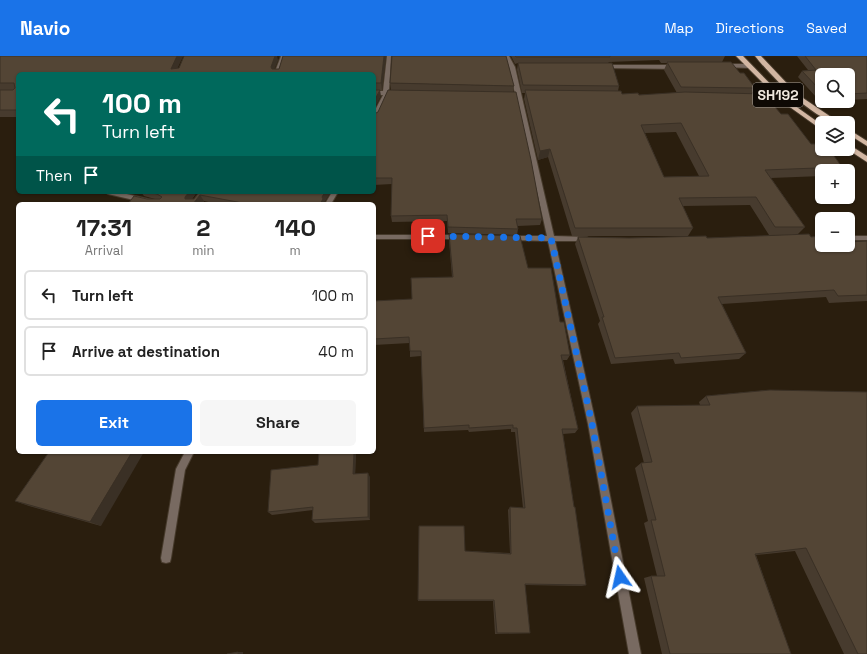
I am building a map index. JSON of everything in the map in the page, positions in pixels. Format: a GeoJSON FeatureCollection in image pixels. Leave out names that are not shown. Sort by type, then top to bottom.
{"type":"FeatureCollection","features":[{"type":"Feature","properties":{"kind":"main road","name":"SH192"},"geometry":{"type":"LineString","coordinates":[[739,56],[782,99],[815,123]]}},
{"type":"Feature","properties":{"kind":"main road","name":"SH192"},"geometry":{"type":"LineString","coordinates":[[758,56],[795,95],[826,116]]}},
{"type":"Feature","properties":{"kind":"main road"},"geometry":{"type":"LineString","coordinates":[[855,136],[867,144]]}},
{"type":"Feature","properties":{"kind":"main road"},"geometry":{"type":"LineString","coordinates":[[855,151],[867,160]]}},
{"type":"Feature","properties":{"kind":"street"},"geometry":{"type":"LineString","coordinates":[[278,72],[283,56]]}},
{"type":"Feature","properties":{"kind":"street"},"geometry":{"type":"LineString","coordinates":[[376,114],[386,93],[389,56]]}},
{"type":"Feature","properties":{"kind":"street"},"geometry":{"type":"LineString","coordinates":[[507,56],[516,67],[519,97],[592,424],[635,654]]}},
{"type":"Feature","properties":{"kind":"street"},"geometry":{"type":"LineString","coordinates":[[718,66],[749,66]]}},
{"type":"Feature","properties":{"kind":"street"},"geometry":{"type":"LineString","coordinates":[[599,67],[686,67]]}},
{"type":"Feature","properties":{"kind":"street"},"geometry":{"type":"LineString","coordinates":[[376,93],[408,94]]}},
{"type":"Feature","properties":{"kind":"street"},"geometry":{"type":"LineString","coordinates":[[752,97],[782,99]]}},
{"type":"Feature","properties":{"kind":"street"},"geometry":{"type":"LineString","coordinates":[[117,194],[152,202]]}},
{"type":"Feature","properties":{"kind":"street"},"geometry":{"type":"LineString","coordinates":[[376,237],[466,237]]}},
{"type":"Feature","properties":{"kind":"street"},"geometry":{"type":"LineString","coordinates":[[505,238],[596,240]]}},
{"type":"Feature","properties":{"kind":"street"},"geometry":{"type":"LineString","coordinates":[[855,238],[867,238]]}},
{"type":"Feature","properties":{"kind":"street"},"geometry":{"type":"LineString","coordinates":[[166,558],[182,469],[189,454]]}},
{"type":"Feature","properties":{"kind":"building"},"geometry":{"type":"Polygon","coordinates":[[[0,56],[177,56],[171,69],[179,68],[184,56],[275,56],[271,67],[272,69],[279,69],[283,56],[384,56],[381,83],[376,83],[376,72],[16,72],[16,110],[0,110],[0,90],[13,90],[15,88],[14,83],[0,83],[0,56]]]}},
{"type":"Feature","properties":{"kind":"building"},"geometry":{"type":"Polygon","coordinates":[[[392,56],[506,56],[514,86],[390,83],[392,56]]]}},
{"type":"Feature","properties":{"kind":"building"},"geometry":{"type":"Polygon","coordinates":[[[515,56],[610,56],[610,57],[516,57],[515,56]]]}},
{"type":"Feature","properties":{"kind":"building"},"geometry":{"type":"Polygon","coordinates":[[[805,56],[867,56],[867,93],[855,94],[855,68],[815,69],[805,56]]]}},
{"type":"Feature","properties":{"kind":"building"},"geometry":{"type":"Polygon","coordinates":[[[667,62],[731,62],[740,73],[744,73],[755,88],[681,87],[667,62]]]}},
{"type":"Feature","properties":{"kind":"building"},"geometry":{"type":"Polygon","coordinates":[[[518,63],[612,63],[619,86],[523,85],[518,63]]]}},
{"type":"Feature","properties":{"kind":"building"},"geometry":{"type":"Polygon","coordinates":[[[815,70],[815,85],[802,71],[815,70]]]}},
{"type":"Feature","properties":{"kind":"building"},"geometry":{"type":"Polygon","coordinates":[[[376,90],[380,90],[376,97],[376,90]]]}},
{"type":"Feature","properties":{"kind":"building"},"geometry":{"type":"Polygon","coordinates":[[[388,90],[516,92],[542,219],[516,219],[518,229],[448,227],[447,215],[391,216],[392,178],[376,178],[376,113],[378,112],[388,90]]]}},
{"type":"Feature","properties":{"kind":"building"},"geometry":{"type":"Polygon","coordinates":[[[525,90],[621,91],[622,94],[638,93],[639,95],[685,92],[764,94],[781,114],[788,114],[811,144],[815,144],[815,156],[834,156],[840,164],[815,164],[815,168],[765,170],[805,227],[775,227],[756,197],[679,198],[693,228],[575,228],[550,149],[540,151],[525,90]],[[681,123],[641,125],[664,177],[709,176],[681,123]]]}},
{"type":"Feature","properties":{"kind":"building"},"geometry":{"type":"Polygon","coordinates":[[[157,194],[187,194],[185,199],[194,199],[198,194],[324,194],[321,202],[237,202],[200,195],[195,202],[130,202],[134,196],[147,199],[160,199],[162,197],[157,194]]]}},
{"type":"Feature","properties":{"kind":"building"},"geometry":{"type":"Polygon","coordinates":[[[449,234],[520,236],[528,268],[551,268],[560,322],[564,322],[570,355],[561,355],[578,429],[562,429],[586,585],[525,584],[530,633],[497,633],[494,600],[418,600],[419,526],[464,526],[465,551],[511,554],[510,507],[525,508],[517,428],[513,428],[513,425],[469,428],[469,425],[424,428],[421,351],[410,351],[409,337],[376,339],[376,301],[412,299],[411,278],[453,277],[449,234]]]}},
{"type":"Feature","properties":{"kind":"building"},"geometry":{"type":"Polygon","coordinates":[[[809,234],[811,237],[815,237],[815,252],[855,252],[855,242],[867,241],[867,295],[838,296],[834,290],[718,297],[746,353],[681,358],[679,353],[615,358],[602,317],[604,317],[578,237],[629,238],[706,236],[707,238],[809,234]]]}},
{"type":"Feature","properties":{"kind":"building"},"geometry":{"type":"Polygon","coordinates":[[[770,390],[867,392],[867,654],[858,654],[806,548],[755,554],[791,654],[670,654],[651,576],[665,576],[651,520],[656,520],[641,463],[652,462],[637,406],[710,405],[706,396],[770,390]]]}},
{"type":"Feature","properties":{"kind":"building"},"geometry":{"type":"Polygon","coordinates":[[[48,454],[131,454],[90,522],[15,501],[48,454]]]}},
{"type":"Feature","properties":{"kind":"building"},"geometry":{"type":"Polygon","coordinates":[[[319,454],[354,454],[353,474],[368,473],[368,517],[312,520],[313,507],[268,512],[271,470],[318,465],[319,454]]]}},
{"type":"Feature","properties":{"kind":"building"},"geometry":{"type":"Polygon","coordinates":[[[238,652],[238,654],[227,654],[238,652]]]}},
{"type":"Feature","properties":{"kind":"route"},"geometry":{"type":"LineString","coordinates":[[428,236],[551,238],[592,424],[620,577]]}}]}
